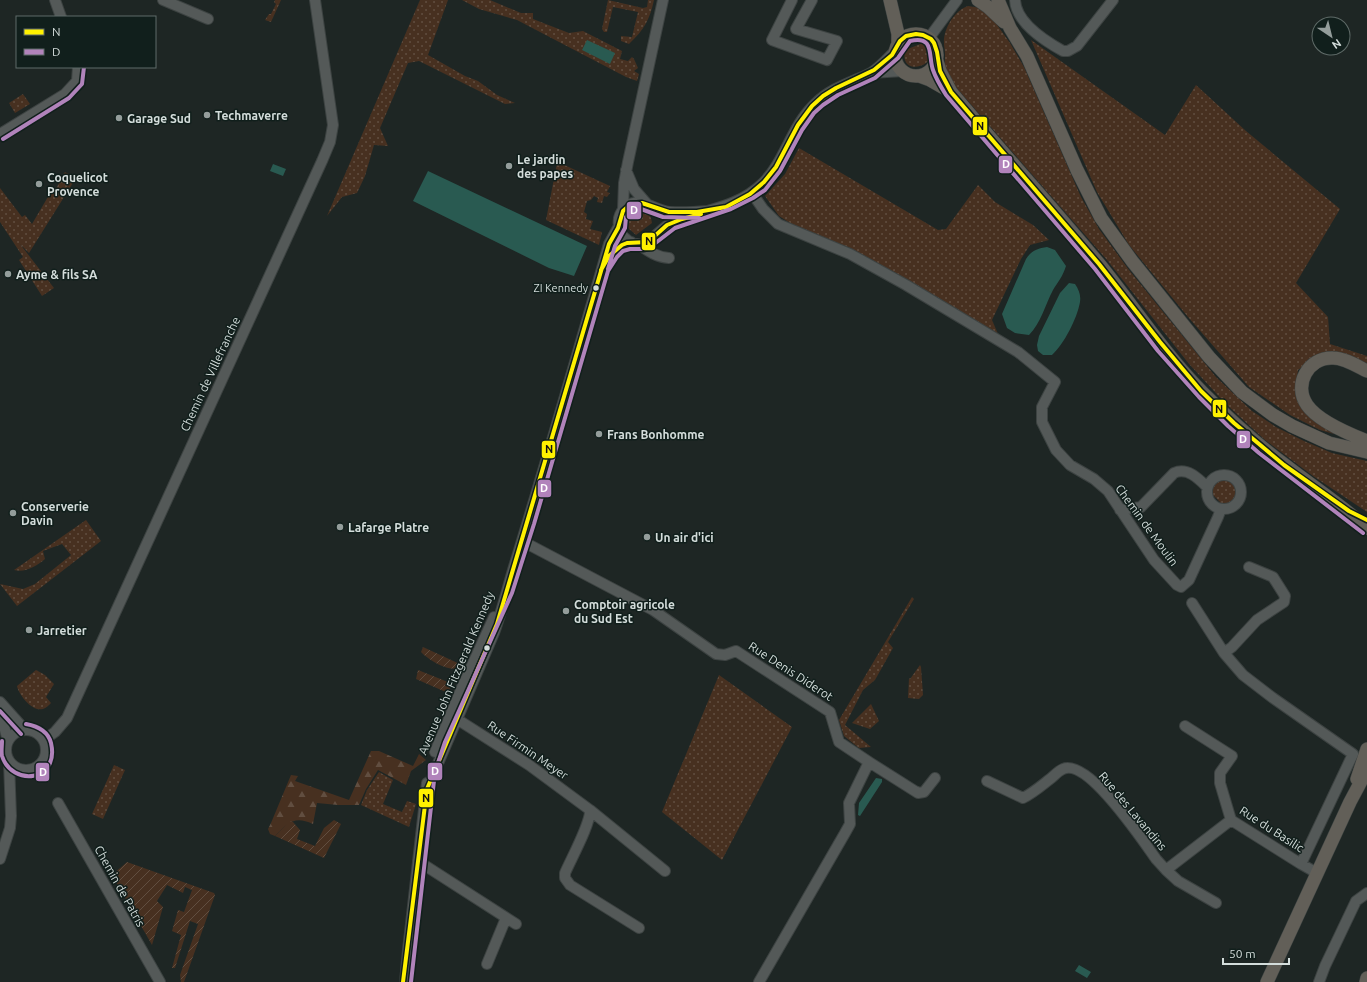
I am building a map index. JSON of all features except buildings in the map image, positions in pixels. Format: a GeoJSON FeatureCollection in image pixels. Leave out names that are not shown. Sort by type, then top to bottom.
{"type":"FeatureCollection","features":[{"type":"Feature","properties":{"kind":"main road"},"geometry":{"type":"LineString","coordinates":[[890,0],[898,34],[897,62],[903,71],[913,76],[919,76],[930,80],[951,92]]}},
{"type":"Feature","properties":{"kind":"main road"},"geometry":{"type":"LineString","coordinates":[[978,0],[988,7],[1010,28]]}},
{"type":"Feature","properties":{"kind":"main road"},"geometry":{"type":"LineString","coordinates":[[998,0],[1010,28],[1027,56],[1077,170],[1101,218],[1132,261],[1209,357],[1242,392],[1286,422],[1329,443],[1367,452]]}},
{"type":"Feature","properties":{"kind":"main road"},"geometry":{"type":"LineString","coordinates":[[897,48],[905,37],[910,34],[921,34],[929,38],[936,46],[938,56],[936,61],[930,71],[919,76]]}},
{"type":"Feature","properties":{"kind":"main road"},"geometry":{"type":"LineString","coordinates":[[936,61],[951,92],[1099,264],[1160,342],[1201,391],[1260,446],[1349,511],[1367,528]]}},
{"type":"Feature","properties":{"kind":"main road"},"geometry":{"type":"LineString","coordinates":[[1367,371],[1338,358],[1323,359],[1317,361],[1310,367],[1304,377],[1302,386],[1305,402],[1313,412],[1337,427],[1367,441]]}},
{"type":"Feature","properties":{"kind":"main road"},"geometry":{"type":"LineString","coordinates":[[1349,511],[1367,520]]}},
{"type":"Feature","properties":{"kind":"main road"},"geometry":{"type":"LineString","coordinates":[[1350,802],[1367,749]]}},
{"type":"Feature","properties":{"kind":"main road"},"geometry":{"type":"LineString","coordinates":[[1267,982],[1350,802],[1367,770]]}},
{"type":"Feature","properties":{"kind":"main road"},"geometry":{"type":"LineString","coordinates":[[1366,982],[1367,978]]}},
{"type":"Feature","properties":{"kind":"street"},"geometry":{"type":"LineString","coordinates":[[55,0],[61,16]]}},
{"type":"Feature","properties":{"kind":"street"},"geometry":{"type":"LineString","coordinates":[[163,0],[208,18]]}},
{"type":"Feature","properties":{"kind":"street","name":"Chemin de Villefranche"},"geometry":{"type":"LineString","coordinates":[[44,740],[55,732],[67,718],[330,142],[333,125],[315,0]]}},
{"type":"Feature","properties":{"kind":"street"},"geometry":{"type":"LineString","coordinates":[[623,210],[626,170],[663,0]]}},
{"type":"Feature","properties":{"kind":"street"},"geometry":{"type":"LineString","coordinates":[[792,0],[772,40],[827,60],[837,41],[796,30],[812,0]]}},
{"type":"Feature","properties":{"kind":"street"},"geometry":{"type":"LineString","coordinates":[[929,38],[957,0]]}},
{"type":"Feature","properties":{"kind":"street"},"geometry":{"type":"LineString","coordinates":[[1015,0],[1017,9],[1038,36],[1063,51],[1068,51],[1077,46],[1113,0]]}},
{"type":"Feature","properties":{"kind":"street"},"geometry":{"type":"LineString","coordinates":[[871,73],[897,48]]}},
{"type":"Feature","properties":{"kind":"street"},"geometry":{"type":"LineString","coordinates":[[0,134],[65,94],[77,81],[78,68]]}},
{"type":"Feature","properties":{"kind":"street"},"geometry":{"type":"LineString","coordinates":[[635,243],[649,241],[672,222],[729,205],[752,192],[770,176],[795,129],[809,110],[827,94],[840,86],[871,73],[903,71]]}},
{"type":"Feature","properties":{"kind":"street"},"geometry":{"type":"LineString","coordinates":[[626,170],[634,188],[656,211],[660,221],[656,235],[659,256]]}},
{"type":"Feature","properties":{"kind":"street","name":"Chemin de Moulin"},"geometry":{"type":"LineString","coordinates":[[752,192],[763,209],[778,224],[850,254],[913,289],[1018,352],[1054,382],[1042,407],[1042,422],[1056,450],[1070,465],[1094,479],[1108,491],[1154,560],[1177,585],[1181,587],[1189,580],[1221,510]]}},
{"type":"Feature","properties":{"kind":"street"},"geometry":{"type":"LineString","coordinates":[[669,258],[650,253],[623,236],[618,221],[623,210],[627,206],[637,202],[671,212],[709,211]]}},
{"type":"Feature","properties":{"kind":"street","name":"Avenue John Fitzgerald Kennedy"},"geometry":{"type":"LineString","coordinates":[[405,979],[429,771],[506,591],[609,244],[619,226]]}},
{"type":"Feature","properties":{"kind":"street","name":"Avenue John Fitzgerald Kennedy"},"geometry":{"type":"LineString","coordinates":[[602,269],[613,252],[623,244],[635,243]]}},
{"type":"Feature","properties":{"kind":"street"},"geometry":{"type":"LineString","coordinates":[[1120,510],[1141,507],[1174,473],[1179,471],[1189,472],[1207,487]]}},
{"type":"Feature","properties":{"kind":"street"},"geometry":{"type":"LineString","coordinates":[[1224,475],[1234,478],[1239,484],[1242,495],[1239,502],[1230,509],[1221,510],[1214,507],[1209,501],[1207,487],[1213,478],[1224,475]]}},
{"type":"Feature","properties":{"kind":"street","name":"Rue Denis Diderot"},"geometry":{"type":"LineString","coordinates":[[522,541],[653,610],[716,654],[725,655],[736,651],[830,712],[839,742],[918,792],[924,792],[935,778]]}},
{"type":"Feature","properties":{"kind":"street"},"geometry":{"type":"LineString","coordinates":[[1224,653],[1232,647],[1256,620],[1284,602],[1285,596],[1273,577],[1249,567]]}},
{"type":"Feature","properties":{"kind":"street"},"geometry":{"type":"LineString","coordinates":[[1192,603],[1224,653],[1242,674],[1273,698],[1353,754],[1301,864]]}},
{"type":"Feature","properties":{"kind":"street"},"geometry":{"type":"LineString","coordinates":[[0,702],[25,730]]}},
{"type":"Feature","properties":{"kind":"street"},"geometry":{"type":"LineString","coordinates":[[0,711],[8,741],[6,752],[10,762],[11,787],[10,828],[0,860]]}},
{"type":"Feature","properties":{"kind":"street","name":"Rue Firmin Meyer"},"geometry":{"type":"LineString","coordinates":[[453,717],[529,765],[590,810],[665,871]]}},
{"type":"Feature","properties":{"kind":"street","name":"Rue du Basilic"},"geometry":{"type":"LineString","coordinates":[[1185,726],[1232,756],[1220,773],[1220,783],[1231,820],[1317,873]]}},
{"type":"Feature","properties":{"kind":"street"},"geometry":{"type":"LineString","coordinates":[[8,741],[12,736],[25,730],[36,732],[44,740],[47,750],[44,761],[35,769],[24,771],[18,769],[10,762]]}},
{"type":"Feature","properties":{"kind":"street"},"geometry":{"type":"LineString","coordinates":[[759,982],[783,944],[800,910],[850,824],[849,803],[870,762]]}},
{"type":"Feature","properties":{"kind":"street","name":"Rue des Lavandins"},"geometry":{"type":"LineString","coordinates":[[987,781],[1023,798],[1034,792],[1063,769],[1074,769],[1088,777],[1100,787],[1166,870],[1231,820]]}},
{"type":"Feature","properties":{"kind":"street"},"geometry":{"type":"LineString","coordinates":[[11,787],[16,778],[24,771]]}},
{"type":"Feature","properties":{"kind":"street","name":"Chemin de Patris"},"geometry":{"type":"LineString","coordinates":[[58,803],[160,982]]}},
{"type":"Feature","properties":{"kind":"street"},"geometry":{"type":"LineString","coordinates":[[590,810],[591,815],[565,873],[565,878],[570,885],[639,928]]}},
{"type":"Feature","properties":{"kind":"street"},"geometry":{"type":"LineString","coordinates":[[418,861],[516,924]]}},
{"type":"Feature","properties":{"kind":"street"},"geometry":{"type":"LineString","coordinates":[[1166,870],[1178,881],[1216,903]]}},
{"type":"Feature","properties":{"kind":"street"},"geometry":{"type":"LineString","coordinates":[[1319,982],[1356,901],[1367,893]]}},
{"type":"Feature","properties":{"kind":"street"},"geometry":{"type":"LineString","coordinates":[[486,964],[506,918]]}},
{"type":"Feature","properties":{"kind":"green space"},"geometry":{"type":"Polygon","coordinates":[[[275,0],[281,0],[271,22],[265,20],[269,14],[271,14],[276,4],[274,2],[275,0]]]}},
{"type":"Feature","properties":{"kind":"green space"},"geometry":{"type":"Polygon","coordinates":[[[420,0],[448,0],[428,55],[465,76],[478,81],[497,95],[515,103],[505,104],[419,61],[408,63],[380,128],[388,146],[374,145],[365,176],[357,193],[342,197],[327,216],[420,0]]]}},
{"type":"Feature","properties":{"kind":"green space"},"geometry":{"type":"Polygon","coordinates":[[[462,0],[490,0],[521,13],[533,13],[533,19],[569,33],[583,31],[622,51],[620,59],[628,61],[632,57],[638,68],[634,71],[639,74],[637,81],[626,77],[517,20],[479,9],[462,0]]]}},
{"type":"Feature","properties":{"kind":"green space"},"geometry":{"type":"Polygon","coordinates":[[[608,0],[643,8],[647,7],[648,0],[654,0],[651,13],[646,24],[629,44],[621,41],[621,36],[632,37],[638,12],[613,7],[607,32],[604,32],[602,29],[608,0]]]}},
{"type":"Feature","properties":{"kind":"green space"},"geometry":{"type":"Polygon","coordinates":[[[968,6],[981,8],[990,15],[1010,43],[1024,67],[1081,197],[1099,229],[1129,270],[1216,377],[1252,411],[1276,427],[1304,441],[1332,453],[1367,461],[1367,512],[1313,476],[1265,440],[1226,404],[1189,364],[1107,260],[947,77],[945,67],[945,32],[954,16],[963,8],[968,6]]]}},
{"type":"Feature","properties":{"kind":"green space"},"geometry":{"type":"Polygon","coordinates":[[[1031,40],[1165,135],[1196,85],[1246,131],[1340,209],[1296,283],[1328,317],[1330,344],[1367,356],[1367,363],[1359,360],[1321,353],[1298,370],[1296,388],[1334,434],[1320,430],[1290,415],[1249,387],[1188,317],[1129,245],[1097,192],[1031,40]]]}},
{"type":"Feature","properties":{"kind":"green space"},"geometry":{"type":"Polygon","coordinates":[[[923,43],[930,50],[931,57],[922,66],[915,67],[909,65],[905,60],[905,50],[923,43]]]}},
{"type":"Feature","properties":{"kind":"green space"},"geometry":{"type":"Polygon","coordinates":[[[23,94],[30,104],[15,113],[9,103],[23,94]]]}},
{"type":"Feature","properties":{"kind":"green space"},"geometry":{"type":"Polygon","coordinates":[[[799,148],[938,230],[946,229],[978,185],[995,202],[1033,225],[1049,240],[1030,245],[1021,259],[992,320],[998,334],[857,252],[798,228],[779,216],[765,196],[785,174],[799,148]]]}},
{"type":"Feature","properties":{"kind":"green space"},"geometry":{"type":"Polygon","coordinates":[[[557,163],[610,186],[607,192],[610,193],[607,197],[604,196],[602,203],[597,202],[598,198],[594,196],[591,200],[587,201],[584,212],[587,214],[586,219],[593,221],[590,229],[602,232],[599,245],[546,220],[557,163]]]}},
{"type":"Feature","properties":{"kind":"green space"},"geometry":{"type":"Polygon","coordinates":[[[65,172],[76,178],[29,253],[20,244],[54,288],[42,296],[19,260],[23,257],[0,222],[0,188],[22,217],[25,215],[32,224],[52,190],[55,191],[59,183],[56,181],[59,176],[61,177],[65,172]]]}},
{"type":"Feature","properties":{"kind":"green space"},"geometry":{"type":"Polygon","coordinates":[[[636,209],[647,212],[652,223],[636,235],[628,228],[626,220],[628,215],[636,209]]]}},
{"type":"Feature","properties":{"kind":"green space"},"geometry":{"type":"Polygon","coordinates":[[[1222,479],[1229,480],[1234,483],[1238,493],[1233,502],[1227,505],[1220,505],[1220,502],[1214,496],[1212,497],[1214,486],[1222,479]]]}},
{"type":"Feature","properties":{"kind":"green space"},"geometry":{"type":"Polygon","coordinates":[[[86,520],[101,541],[17,606],[0,584],[23,589],[35,584],[71,555],[62,544],[43,551],[45,559],[35,566],[22,571],[14,570],[86,520]]]}},
{"type":"Feature","properties":{"kind":"green space"},"geometry":{"type":"Polygon","coordinates":[[[912,597],[914,599],[888,642],[893,648],[875,680],[863,690],[845,725],[871,747],[859,748],[844,736],[839,720],[912,597]]]}},
{"type":"Feature","properties":{"kind":"green space"},"geometry":{"type":"Polygon","coordinates":[[[423,647],[465,666],[455,669],[438,664],[421,652],[423,647]]]}},
{"type":"Feature","properties":{"kind":"green space"},"geometry":{"type":"Polygon","coordinates":[[[920,665],[923,695],[919,699],[908,698],[909,678],[910,679],[920,665]]]}},
{"type":"Feature","properties":{"kind":"green space"},"geometry":{"type":"Polygon","coordinates":[[[36,670],[45,675],[54,684],[46,697],[51,703],[43,709],[35,708],[30,705],[20,694],[17,686],[36,670]]]}},
{"type":"Feature","properties":{"kind":"green space"},"geometry":{"type":"Polygon","coordinates":[[[418,670],[448,682],[451,686],[448,693],[416,679],[418,670]]]}},
{"type":"Feature","properties":{"kind":"green space"},"geometry":{"type":"Polygon","coordinates":[[[719,675],[792,727],[722,860],[662,812],[719,675]]]}},
{"type":"Feature","properties":{"kind":"green space"},"geometry":{"type":"Polygon","coordinates":[[[871,704],[879,721],[870,729],[852,723],[871,704]]]}},
{"type":"Feature","properties":{"kind":"green space"},"geometry":{"type":"Polygon","coordinates":[[[371,751],[379,751],[413,766],[419,754],[426,760],[411,771],[406,785],[378,770],[366,789],[359,805],[317,803],[313,824],[306,821],[296,820],[284,827],[275,836],[270,834],[268,829],[291,775],[298,776],[295,781],[349,800],[371,751]]]}},
{"type":"Feature","properties":{"kind":"green space"},"geometry":{"type":"Polygon","coordinates":[[[114,765],[125,770],[103,819],[92,814],[114,765]]]}},
{"type":"Feature","properties":{"kind":"green space"},"geometry":{"type":"Polygon","coordinates":[[[379,772],[393,780],[383,804],[402,812],[407,801],[416,804],[409,827],[361,805],[367,790],[379,772]]]}},
{"type":"Feature","properties":{"kind":"green space"},"geometry":{"type":"Polygon","coordinates":[[[334,820],[341,824],[324,858],[275,836],[289,822],[293,822],[300,830],[297,839],[315,846],[324,828],[334,820]]]}},
{"type":"Feature","properties":{"kind":"green space"},"geometry":{"type":"Polygon","coordinates":[[[127,862],[214,893],[215,895],[184,982],[181,982],[180,975],[198,924],[190,921],[175,968],[172,968],[181,935],[172,931],[178,910],[184,912],[192,890],[185,887],[183,893],[167,885],[157,901],[163,907],[152,945],[112,875],[127,862]]]}},
{"type":"Feature","properties":{"kind":"shaded area"},"geometry":{"type":"Polygon","coordinates":[[[587,40],[615,53],[610,64],[582,50],[587,40]]]}},
{"type":"Feature","properties":{"kind":"shaded area"},"geometry":{"type":"Polygon","coordinates":[[[273,164],[286,169],[283,176],[270,171],[273,164]]]}},
{"type":"Feature","properties":{"kind":"shaded area"},"geometry":{"type":"Polygon","coordinates":[[[428,171],[587,246],[574,276],[549,268],[413,201],[428,171]]]}},
{"type":"Feature","properties":{"kind":"shaded area"},"geometry":{"type":"Polygon","coordinates":[[[1047,247],[1055,250],[1066,266],[1065,270],[1033,330],[1029,335],[1015,333],[1007,328],[1002,314],[1026,259],[1035,250],[1047,247]]]}},
{"type":"Feature","properties":{"kind":"shaded area"},"geometry":{"type":"Polygon","coordinates":[[[1069,283],[1075,284],[1079,290],[1080,302],[1076,316],[1057,350],[1052,355],[1043,355],[1038,351],[1037,345],[1039,336],[1060,293],[1069,283]]]}},
{"type":"Feature","properties":{"kind":"shaded area"},"geometry":{"type":"Polygon","coordinates":[[[876,778],[882,779],[882,782],[860,816],[858,815],[859,803],[876,778]]]}},
{"type":"Feature","properties":{"kind":"shaded area"},"geometry":{"type":"Polygon","coordinates":[[[1079,965],[1091,972],[1087,978],[1075,971],[1079,965]]]}},
{"type":"Feature","properties":{"kind":"transit line","name":"N"},"geometry":{"type":"LineString","coordinates":[[403,982],[427,789],[497,624],[609,244],[618,228],[623,211],[631,204],[642,203],[669,212],[697,212],[726,207],[750,194],[764,182],[776,167],[798,125],[812,106],[823,96],[836,88],[874,70],[892,55],[900,41],[906,36],[916,34],[923,35],[931,39],[937,52],[940,71],[951,92],[1099,264],[1160,342],[1201,391],[1234,423],[1284,465],[1349,511],[1367,520]]}},
{"type":"Feature","properties":{"kind":"transit line","name":"D"},"geometry":{"type":"LineString","coordinates":[[411,982],[435,772],[445,742],[512,593],[534,524],[608,271],[623,251],[649,248],[675,228],[731,209],[765,190],[780,171],[802,130],[814,113],[838,95],[875,78],[898,58],[910,41],[918,40],[927,44],[934,73],[946,95],[1095,269],[1158,351],[1199,397],[1228,426],[1259,453],[1363,533]]}},
{"type":"Feature","properties":{"kind":"transit line","name":"D"},"geometry":{"type":"LineString","coordinates":[[3,139],[69,98],[82,84],[84,68]]}},
{"type":"Feature","properties":{"kind":"transit line","name":"D"},"geometry":{"type":"LineString","coordinates":[[608,269],[615,246],[625,228],[626,217],[631,211],[641,209],[663,217],[699,218]]}},
{"type":"Feature","properties":{"kind":"transit line","name":"N"},"geometry":{"type":"LineString","coordinates":[[601,270],[609,256],[622,245],[627,243],[648,242],[667,225],[701,214]]}},
{"type":"Feature","properties":{"kind":"transit line","name":"D"},"geometry":{"type":"LineString","coordinates":[[0,711],[21,734]]}},
{"type":"Feature","properties":{"kind":"transit line","name":"D"},"geometry":{"type":"LineString","coordinates":[[2,741],[2,756],[7,766],[15,773],[24,776],[34,776],[42,772],[49,766],[52,756],[50,739],[42,730],[26,724]]}},
{"type":"Feature","properties":{"kind":"place","name":"Techmaverre"},"geometry":{"type":"Point","coordinates":[207,115]}},
{"type":"Feature","properties":{"kind":"place","name":"Garage Sud"},"geometry":{"type":"Point","coordinates":[119,118]}},
{"type":"Feature","properties":{"kind":"place","name":"Le jardin des papes"},"geometry":{"type":"Point","coordinates":[509,166]}},
{"type":"Feature","properties":{"kind":"place","name":"Coquelicot Provence"},"geometry":{"type":"Point","coordinates":[39,184]}},
{"type":"Feature","properties":{"kind":"place","name":"Ayme & fils SA"},"geometry":{"type":"Point","coordinates":[8,274]}},
{"type":"Feature","properties":{"kind":"place","name":"ZI Kennedy"},"geometry":{"type":"Point","coordinates":[596,288]}},
{"type":"Feature","properties":{"kind":"place","name":"Frans Bonhomme"},"geometry":{"type":"Point","coordinates":[599,434]}},
{"type":"Feature","properties":{"kind":"place","name":"Conserverie Davin"},"geometry":{"type":"Point","coordinates":[13,513]}},
{"type":"Feature","properties":{"kind":"place","name":"Lafarge Platre"},"geometry":{"type":"Point","coordinates":[340,527]}},
{"type":"Feature","properties":{"kind":"place","name":"Un air d'ici"},"geometry":{"type":"Point","coordinates":[647,537]}},
{"type":"Feature","properties":{"kind":"place","name":"Comptoir agricole du Sud Est"},"geometry":{"type":"Point","coordinates":[566,611]}},
{"type":"Feature","properties":{"kind":"place","name":"Jarretier"},"geometry":{"type":"Point","coordinates":[29,630]}}]}
